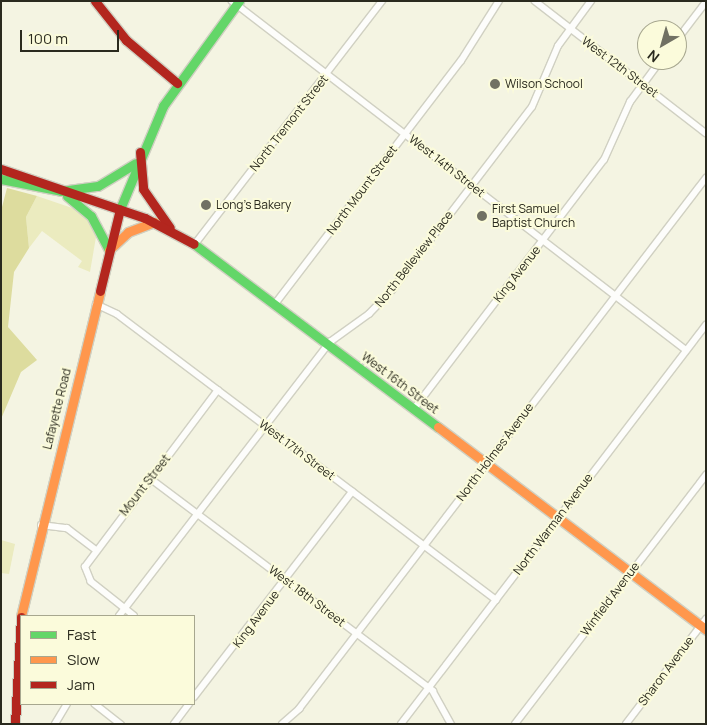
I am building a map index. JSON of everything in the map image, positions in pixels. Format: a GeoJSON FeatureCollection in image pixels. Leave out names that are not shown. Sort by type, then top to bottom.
{"type":"FeatureCollection","features":[{"type":"Feature","properties":{"kind":"main road"},"geometry":{"type":"LineString","coordinates":[[95,1],[126,40],[177,83]]}},
{"type":"Feature","properties":{"kind":"main road","name":"Lafayette Road"},"geometry":{"type":"LineString","coordinates":[[21,615],[41,525],[109,250],[120,209],[136,163],[177,83],[236,2]]}},
{"type":"Feature","properties":{"kind":"main road"},"geometry":{"type":"LineString","coordinates":[[140,152],[143,190],[172,230]]}},
{"type":"Feature","properties":{"kind":"main road"},"geometry":{"type":"LineString","coordinates":[[61,191],[98,186],[136,163]]}},
{"type":"Feature","properties":{"kind":"main road","name":"West 16th Street"},"geometry":{"type":"LineString","coordinates":[[1,169],[37,185]]}},
{"type":"Feature","properties":{"kind":"main road","name":"West 16th Street"},"geometry":{"type":"LineString","coordinates":[[1,178],[61,191],[120,209],[172,230],[195,244],[630,573],[704,625]]}},
{"type":"Feature","properties":{"kind":"main road"},"geometry":{"type":"LineString","coordinates":[[61,191],[92,216],[109,250],[128,232],[154,222]]}},
{"type":"Feature","properties":{"kind":"main road","name":"Lafayette Road"},"geometry":{"type":"LineString","coordinates":[[15,724],[20,635]]}},
{"type":"Feature","properties":{"kind":"street","name":"North Tremont Street"},"geometry":{"type":"LineString","coordinates":[[195,244],[382,1]]}},
{"type":"Feature","properties":{"kind":"street","name":"North Mount Street"},"geometry":{"type":"LineString","coordinates":[[275,304],[468,50],[499,1]]}},
{"type":"Feature","properties":{"kind":"street","name":"West 12th Street"},"geometry":{"type":"LineString","coordinates":[[535,1],[706,132]]}},
{"type":"Feature","properties":{"kind":"street","name":"North Belleview Place"},"geometry":{"type":"LineString","coordinates":[[121,615],[328,344],[384,300],[532,107],[556,49],[591,1]]}},
{"type":"Feature","properties":{"kind":"street","name":"West 14th Street"},"geometry":{"type":"LineString","coordinates":[[236,2],[326,74],[686,350]]}},
{"type":"Feature","properties":{"kind":"street"},"geometry":{"type":"LineString","coordinates":[[687,27],[706,2]]}},
{"type":"Feature","properties":{"kind":"street","name":"King Avenue"},"geometry":{"type":"LineString","coordinates":[[414,408],[605,158],[643,84],[654,70]]}},
{"type":"Feature","properties":{"kind":"street","name":"North Holmes Avenue"},"geometry":{"type":"LineString","coordinates":[[282,724],[299,709],[706,178]]}},
{"type":"Feature","properties":{"kind":"street","name":"West 17th Street"},"geometry":{"type":"LineString","coordinates":[[96,304],[116,314],[496,600]]}},
{"type":"Feature","properties":{"kind":"street","name":"North Warman Avenue"},"geometry":{"type":"LineString","coordinates":[[401,724],[706,325]]}},
{"type":"Feature","properties":{"kind":"street","name":"Mount Street"},"geometry":{"type":"LineString","coordinates":[[124,609],[91,582],[85,567],[95,549],[218,390]]}},
{"type":"Feature","properties":{"kind":"street","name":"Winfield Avenue"},"geometry":{"type":"LineString","coordinates":[[515,724],[706,475]]}},
{"type":"Feature","properties":{"kind":"street","name":"West 18th Street"},"geometry":{"type":"LineString","coordinates":[[151,478],[428,689],[441,700],[451,724]]}},
{"type":"Feature","properties":{"kind":"street","name":"King Avenue"},"geometry":{"type":"LineString","coordinates":[[195,696],[352,492]]}},
{"type":"Feature","properties":{"kind":"street"},"geometry":{"type":"LineString","coordinates":[[41,525],[67,528],[95,549]]}},
{"type":"Feature","properties":{"kind":"street"},"geometry":{"type":"LineString","coordinates":[[124,609],[133,615]]}},
{"type":"Feature","properties":{"kind":"street","name":"Sharon Avenue"},"geometry":{"type":"LineString","coordinates":[[626,724],[704,625]]}},
{"type":"Feature","properties":{"kind":"street"},"geometry":{"type":"LineString","coordinates":[[55,724],[66,705]]}},
{"type":"Feature","properties":{"kind":"street"},"geometry":{"type":"LineString","coordinates":[[97,705],[121,724]]}},
{"type":"Feature","properties":{"kind":"street"},"geometry":{"type":"LineString","coordinates":[[174,724],[188,705]]}},
{"type":"Feature","properties":{"kind":"green space"},"geometry":{"type":"Polygon","coordinates":[[[37,196],[78,210],[90,222],[96,237],[90,272],[78,267],[82,261],[42,231],[29,248],[26,217],[37,196]]]}},
{"type":"Feature","properties":{"kind":"green space"},"geometry":{"type":"Polygon","coordinates":[[[1,540],[15,544],[9,574],[1,573],[1,540]]]}},
{"type":"Feature","properties":{"kind":"shaded area"},"geometry":{"type":"Polygon","coordinates":[[[7,188],[37,196],[26,217],[29,248],[14,272],[8,327],[37,360],[21,372],[1,419],[2,207],[7,188]]]}},
{"type":"Feature","properties":{"kind":"traffic: fast"},"geometry":{"type":"LineString","coordinates":[[120,209],[163,106],[239,1]]}},
{"type":"Feature","properties":{"kind":"traffic: fast"},"geometry":{"type":"LineString","coordinates":[[1,179],[61,191],[98,186],[136,163]]}},
{"type":"Feature","properties":{"kind":"traffic: fast"},"geometry":{"type":"LineString","coordinates":[[67,196],[91,216],[109,250]]}},
{"type":"Feature","properties":{"kind":"traffic: fast"},"geometry":{"type":"LineString","coordinates":[[194,244],[438,427]]}},
{"type":"Feature","properties":{"kind":"traffic: slow"},"geometry":{"type":"LineString","coordinates":[[109,250],[128,232],[154,222]]}},
{"type":"Feature","properties":{"kind":"traffic: slow"},"geometry":{"type":"LineString","coordinates":[[21,615],[100,291]]}},
{"type":"Feature","properties":{"kind":"traffic: slow"},"geometry":{"type":"LineString","coordinates":[[438,427],[706,630]]}},
{"type":"Feature","properties":{"kind":"traffic: jam"},"geometry":{"type":"LineString","coordinates":[[95,1],[126,40],[177,83]]}},
{"type":"Feature","properties":{"kind":"traffic: jam"},"geometry":{"type":"LineString","coordinates":[[140,152],[143,189],[170,228]]}},
{"type":"Feature","properties":{"kind":"traffic: jam"},"geometry":{"type":"LineString","coordinates":[[1,169],[145,218],[194,244]]}},
{"type":"Feature","properties":{"kind":"traffic: jam"},"geometry":{"type":"LineString","coordinates":[[100,291],[120,209]]}},
{"type":"Feature","properties":{"kind":"traffic: jam"},"geometry":{"type":"LineString","coordinates":[[15,724],[20,635]]}},
{"type":"Feature","properties":{"kind":"place","name":"Wilson School"},"geometry":{"type":"Point","coordinates":[495,84]}},
{"type":"Feature","properties":{"kind":"place","name":"Long's Bakery"},"geometry":{"type":"Point","coordinates":[206,205]}},
{"type":"Feature","properties":{"kind":"place","name":"First Samuel Baptist Church"},"geometry":{"type":"Point","coordinates":[482,216]}}]}
